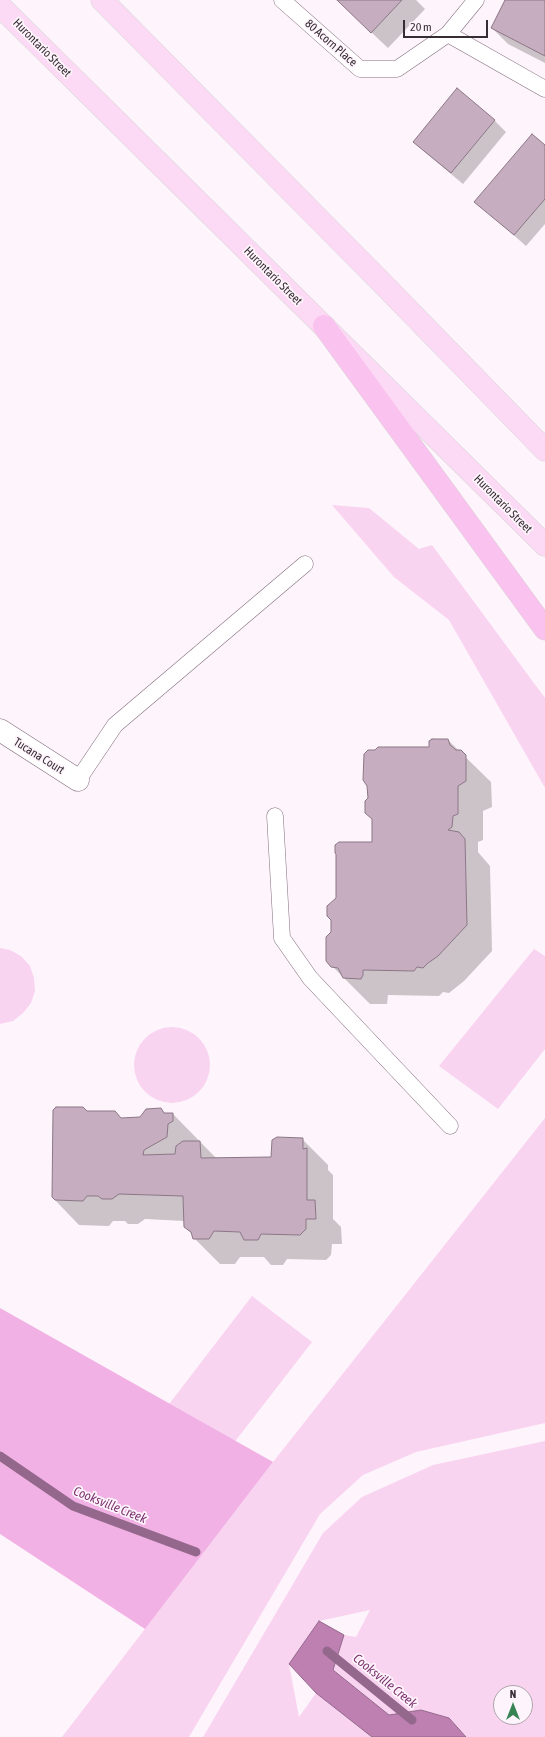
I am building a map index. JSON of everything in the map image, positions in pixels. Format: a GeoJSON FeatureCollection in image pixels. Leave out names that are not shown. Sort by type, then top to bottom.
{"type":"FeatureCollection","features":[{"type":"Feature","properties":{"kind":"highway"},"geometry":{"type":"LineString","coordinates":[[324,326],[545,628]]}},
{"type":"Feature","properties":{"kind":"main road"},"geometry":{"type":"LineString","coordinates":[[102,0],[386,286],[545,450]]}},
{"type":"Feature","properties":{"kind":"main road","name":"Hurontario Street"},"geometry":{"type":"LineString","coordinates":[[0,6],[545,545]]}},
{"type":"Feature","properties":{"kind":"street","name":"Tucana Court"},"geometry":{"type":"LineString","coordinates":[[0,730],[78,780]]}},
{"type":"Feature","properties":{"kind":"lane","name":"80 Acorn Place"},"geometry":{"type":"LineString","coordinates":[[282,0],[360,68],[397,68],[448,34],[476,0]]}},
{"type":"Feature","properties":{"kind":"lane"},"geometry":{"type":"LineString","coordinates":[[448,34],[545,90]]}},
{"type":"Feature","properties":{"kind":"lane"},"geometry":{"type":"LineString","coordinates":[[78,780],[115,725],[305,564]]}},
{"type":"Feature","properties":{"kind":"lane"},"geometry":{"type":"LineString","coordinates":[[275,816],[282,938],[310,978],[450,1126]]}},
{"type":"Feature","properties":{"kind":"shaded area"},"geometry":{"type":"Polygon","coordinates":[[[332,505],[369,508],[419,549],[432,545],[545,698],[545,788],[449,620],[394,577],[332,505]]]}},
{"type":"Feature","properties":{"kind":"shaded area"},"geometry":{"type":"Polygon","coordinates":[[[0,948],[10,950],[21,956],[30,966],[34,978],[35,991],[31,1003],[23,1013],[13,1021],[0,1024],[0,948]]]}},
{"type":"Feature","properties":{"kind":"shaded area"},"geometry":{"type":"Polygon","coordinates":[[[534,949],[545,956],[545,1049],[498,1109],[439,1066],[534,949]]]}},
{"type":"Feature","properties":{"kind":"shaded area"},"geometry":{"type":"Polygon","coordinates":[[[172,1027],[187,1030],[199,1038],[207,1050],[210,1065],[207,1080],[199,1092],[187,1100],[172,1103],[157,1100],[145,1092],[137,1080],[134,1065],[137,1050],[145,1038],[157,1030],[172,1027]]]}},
{"type":"Feature","properties":{"kind":"shaded area"},"geometry":{"type":"Polygon","coordinates":[[[545,1118],[545,1423],[416,1452],[363,1475],[320,1514],[189,1737],[62,1737],[273,1462],[545,1118]]]}},
{"type":"Feature","properties":{"kind":"shaded area"},"geometry":{"type":"Polygon","coordinates":[[[252,1296],[312,1342],[223,1457],[163,1412],[252,1296]]]}},
{"type":"Feature","properties":{"kind":"shaded area"},"geometry":{"type":"Polygon","coordinates":[[[0,1308],[273,1462],[145,1629],[0,1534],[0,1308]]]}},
{"type":"Feature","properties":{"kind":"shaded area"},"geometry":{"type":"Polygon","coordinates":[[[545,1441],[545,1737],[466,1737],[449,1718],[422,1710],[389,1715],[333,1670],[344,1635],[356,1637],[370,1610],[319,1621],[289,1664],[299,1717],[316,1693],[372,1737],[203,1737],[323,1533],[362,1497],[433,1465],[545,1441]]]}},
{"type":"Feature","properties":{"kind":"shaded area"},"geometry":{"type":"Polygon","coordinates":[[[319,1621],[344,1635],[333,1670],[389,1715],[421,1710],[449,1718],[466,1737],[372,1737],[316,1693],[289,1664],[319,1621]]]}},
{"type":"Feature","properties":{"kind":"building"},"geometry":{"type":"Polygon","coordinates":[[[337,0],[402,0],[371,33],[337,0]]]}},
{"type":"Feature","properties":{"kind":"building"},"geometry":{"type":"Polygon","coordinates":[[[505,0],[545,0],[545,56],[491,28],[505,0]]]}},
{"type":"Feature","properties":{"kind":"building"},"geometry":{"type":"Polygon","coordinates":[[[457,88],[495,120],[451,173],[413,142],[457,88]]]}},
{"type":"Feature","properties":{"kind":"building"},"geometry":{"type":"Polygon","coordinates":[[[532,134],[545,145],[545,199],[514,235],[474,202],[532,134]]]}},
{"type":"Feature","properties":{"kind":"building"},"geometry":{"type":"Polygon","coordinates":[[[432,739],[448,739],[450,745],[456,750],[461,750],[466,755],[466,781],[458,786],[458,814],[453,816],[452,827],[448,830],[459,832],[465,839],[467,925],[438,956],[423,968],[417,967],[414,971],[363,970],[361,979],[343,978],[338,968],[331,967],[326,961],[326,937],[331,932],[331,920],[327,916],[327,906],[336,898],[335,845],[339,842],[372,842],[372,819],[365,813],[365,801],[368,798],[367,786],[363,780],[364,754],[368,750],[375,750],[378,747],[429,747],[429,741],[432,739]]]}},
{"type":"Feature","properties":{"kind":"building"},"geometry":{"type":"Polygon","coordinates":[[[56,1107],[83,1107],[87,1111],[115,1111],[121,1118],[140,1117],[146,1109],[161,1108],[164,1113],[173,1113],[173,1121],[168,1124],[167,1137],[144,1150],[143,1155],[175,1154],[176,1146],[183,1141],[200,1141],[201,1158],[271,1157],[272,1140],[277,1137],[303,1138],[303,1149],[307,1148],[307,1200],[315,1200],[316,1219],[306,1219],[306,1229],[300,1235],[261,1234],[258,1240],[244,1240],[240,1232],[214,1231],[209,1239],[193,1239],[191,1232],[184,1227],[183,1196],[119,1194],[112,1199],[102,1199],[98,1196],[87,1196],[83,1201],[55,1200],[52,1197],[53,1110],[56,1107]]]}},
{"type":"Feature","properties":{"kind":"waterway","name":"Cooksville Creek"},"geometry":{"type":"LineString","coordinates":[[0,1456],[73,1506],[196,1552]]}},
{"type":"Feature","properties":{"kind":"waterway","name":"Cooksville Creek"},"geometry":{"type":"LineString","coordinates":[[327,1651],[412,1720]]}}]}
